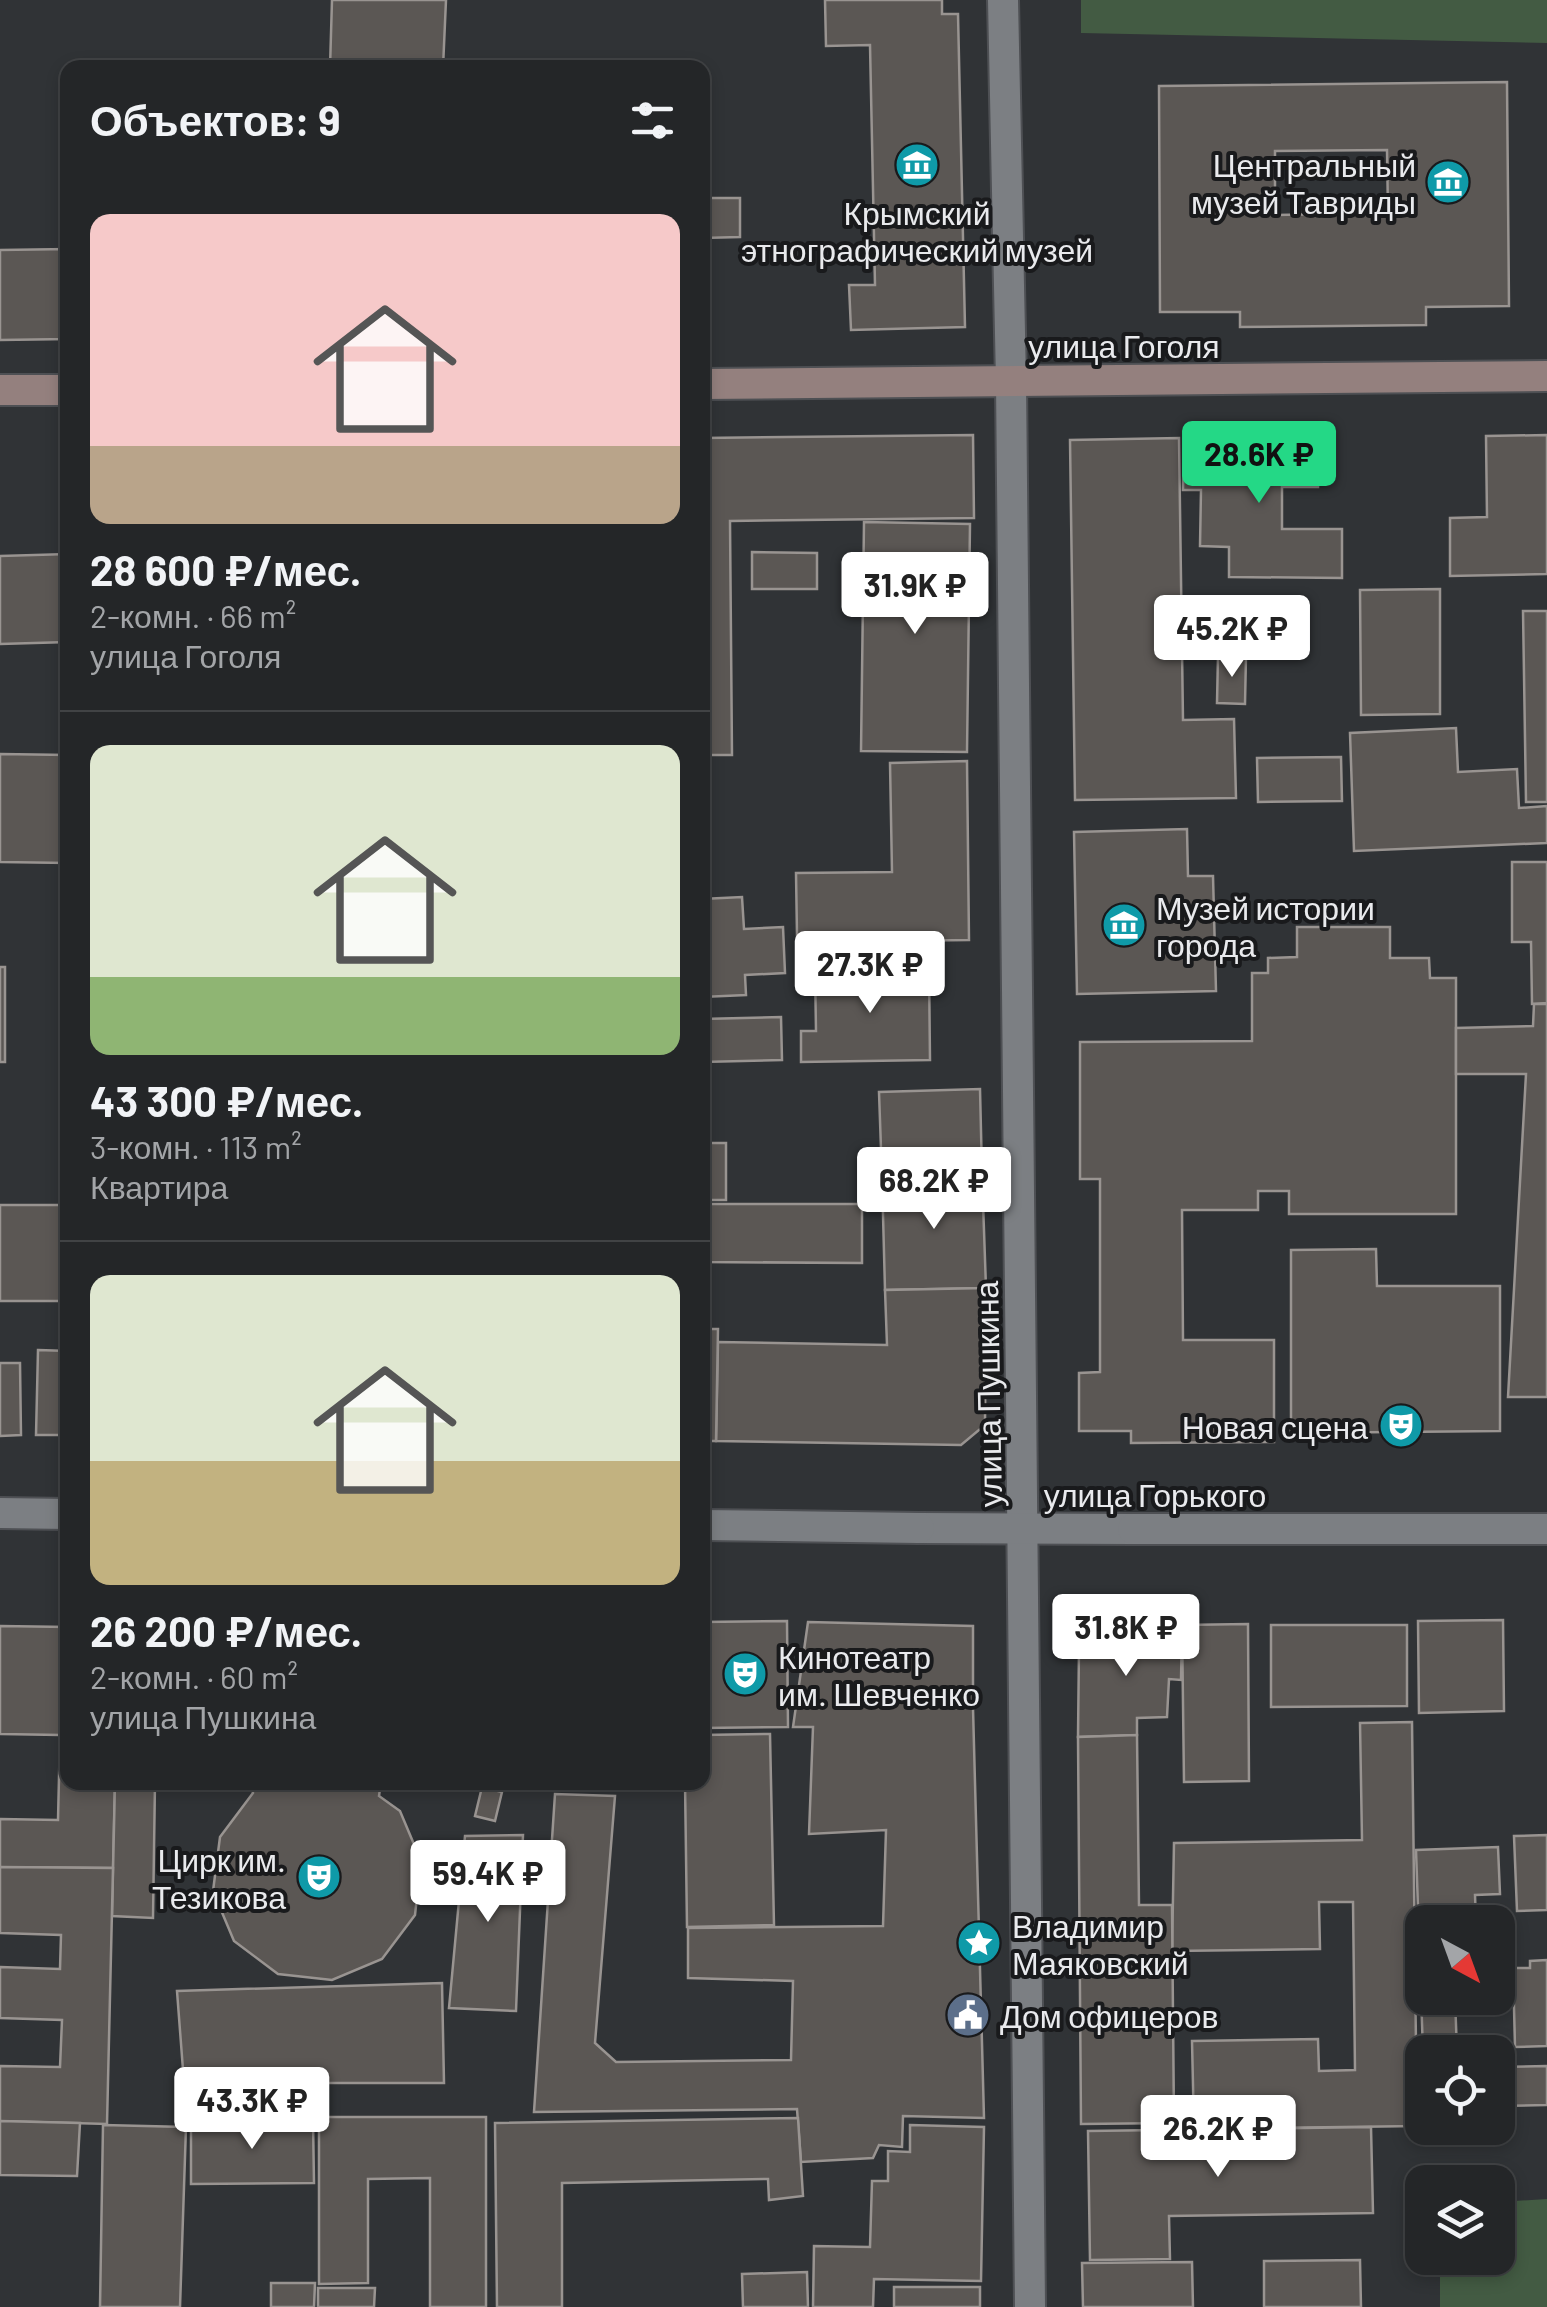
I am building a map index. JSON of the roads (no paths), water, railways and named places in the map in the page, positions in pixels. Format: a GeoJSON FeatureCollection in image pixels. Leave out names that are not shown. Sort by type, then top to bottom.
{"type":"FeatureCollection","features":[{"type":"Feature","properties":{"kind":"main road","name":"улица Гоголя"},"geometry":{"type":"LineString","coordinates":[[710,384],[1547,376]]}},
{"type":"Feature","properties":{"kind":"main road"},"geometry":{"type":"LineString","coordinates":[[0,390],[60,390]]}},
{"type":"Feature","properties":{"kind":"street","name":"улица Пушкина"},"geometry":{"type":"LineString","coordinates":[[1003,0],[1011,381],[1030,2307]]}},
{"type":"Feature","properties":{"kind":"street"},"geometry":{"type":"LineString","coordinates":[[0,1513],[60,1514]]}},
{"type":"Feature","properties":{"kind":"street","name":"улица Горького"},"geometry":{"type":"LineString","coordinates":[[710,1525],[1547,1528]]}},
{"type":"Feature","properties":{"kind":"place","name":"Крымский этнографический музей"},"geometry":{"type":"Point","coordinates":[917,165]}},
{"type":"Feature","properties":{"kind":"place","name":"Центральный музей Тавриды"},"geometry":{"type":"Point","coordinates":[1448,182]}},
{"type":"Feature","properties":{"kind":"place","name":"Музей истории города"},"geometry":{"type":"Point","coordinates":[1124,925]}},
{"type":"Feature","properties":{"kind":"place","name":"Новая сцена"},"geometry":{"type":"Point","coordinates":[1401,1426]}},
{"type":"Feature","properties":{"kind":"place","name":"Кинотеатр им. Шевченко"},"geometry":{"type":"Point","coordinates":[745,1674]}},
{"type":"Feature","properties":{"kind":"place","name":"Цирк им. Тезикова"},"geometry":{"type":"Point","coordinates":[319,1877]}},
{"type":"Feature","properties":{"kind":"place","name":"Владимир Маяковский"},"geometry":{"type":"Point","coordinates":[979,1943]}},
{"type":"Feature","properties":{"kind":"place","name":"Дом офицеров"},"geometry":{"type":"Point","coordinates":[968,2015]}}]}
